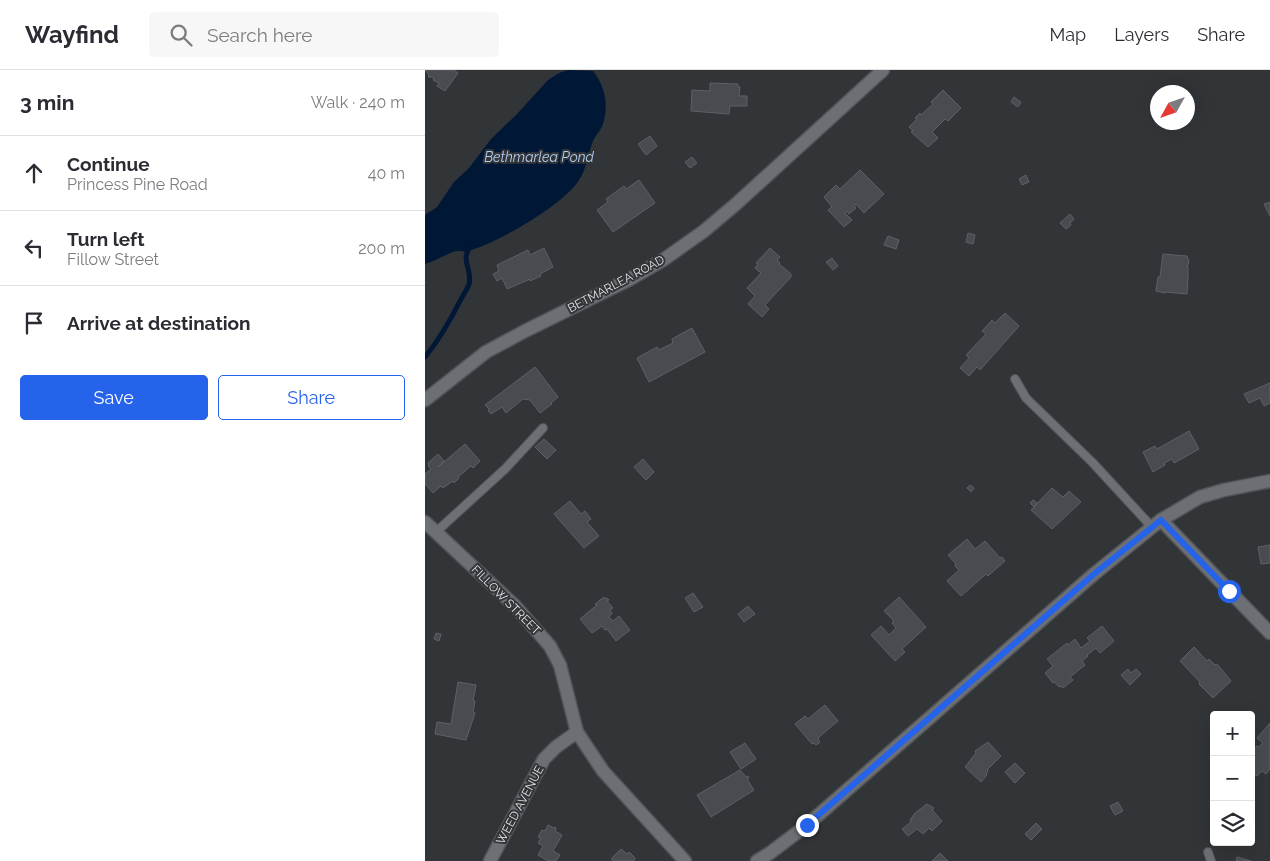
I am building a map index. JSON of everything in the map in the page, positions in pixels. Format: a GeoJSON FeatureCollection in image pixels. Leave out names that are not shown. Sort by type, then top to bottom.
{"type":"FeatureCollection","features":[{"type":"Feature","properties":{"kind":"street","name":"BETMARLEA ROAD"},"geometry":{"type":"LineString","coordinates":[[425,400],[486,352],[630,279],[663,260],[704,231],[743,198],[883,70]]}},
{"type":"Feature","properties":{"kind":"street"},"geometry":{"type":"LineString","coordinates":[[757,861],[771,853],[807,825],[1094,574],[1157,523],[1200,498],[1224,490],[1270,480]]}},
{"type":"Feature","properties":{"kind":"street","name":"FILLOW STREET"},"geometry":{"type":"LineString","coordinates":[[425,522],[515,606],[550,646],[560,665],[577,732],[603,771],[685,861]]}},
{"type":"Feature","properties":{"kind":"street"},"geometry":{"type":"LineString","coordinates":[[1157,523],[1270,633]]}},
{"type":"Feature","properties":{"kind":"street","name":"WEED AVENUE"},"geometry":{"type":"LineString","coordinates":[[490,861],[545,760],[556,747],[577,732]]}},
{"type":"Feature","properties":{"kind":"lane"},"geometry":{"type":"LineString","coordinates":[[1015,379],[1026,398],[1157,523]]}},
{"type":"Feature","properties":{"kind":"lane"},"geometry":{"type":"LineString","coordinates":[[436,532],[505,469],[543,428]]}},
{"type":"Feature","properties":{"kind":"lane"},"geometry":{"type":"LineString","coordinates":[[1208,852],[1211,861]]}},
{"type":"Feature","properties":{"kind":"water","name":"Bethmarlea Pond"},"geometry":{"type":"Polygon","coordinates":[[[568,70],[593,71],[603,89],[606,103],[603,124],[593,141],[586,166],[579,180],[560,200],[512,232],[480,247],[467,251],[453,252],[425,264],[425,215],[437,207],[454,182],[469,168],[491,139],[548,80],[568,70]]]}},
{"type":"Feature","properties":{"kind":"building"},"geometry":{"type":"Polygon","coordinates":[[[425,70],[454,70],[458,73],[445,91],[437,86],[439,83],[433,80],[431,76],[430,78],[425,70]]]}},
{"type":"Feature","properties":{"kind":"building"},"geometry":{"type":"Polygon","coordinates":[[[710,83],[738,84],[738,87],[740,87],[739,96],[747,96],[747,106],[730,106],[729,114],[691,111],[692,90],[710,91],[710,83]]]}},
{"type":"Feature","properties":{"kind":"building"},"geometry":{"type":"Polygon","coordinates":[[[943,90],[961,108],[948,121],[945,119],[932,132],[938,138],[928,147],[911,132],[913,131],[909,127],[920,113],[921,115],[933,104],[931,102],[943,90]]]}},
{"type":"Feature","properties":{"kind":"building"},"geometry":{"type":"Polygon","coordinates":[[[1014,97],[1021,102],[1018,107],[1011,102],[1014,97]]]}},
{"type":"Feature","properties":{"kind":"building"},"geometry":{"type":"Polygon","coordinates":[[[650,136],[657,146],[646,155],[638,144],[650,136]]]}},
{"type":"Feature","properties":{"kind":"building"},"geometry":{"type":"Polygon","coordinates":[[[692,157],[697,163],[690,168],[685,162],[692,157]]]}},
{"type":"Feature","properties":{"kind":"building"},"geometry":{"type":"Polygon","coordinates":[[[860,170],[884,194],[864,213],[856,204],[854,206],[856,208],[849,214],[847,211],[845,213],[852,220],[844,227],[828,210],[832,207],[824,197],[836,185],[840,189],[860,170]]]}},
{"type":"Feature","properties":{"kind":"building"},"geometry":{"type":"Polygon","coordinates":[[[1026,175],[1029,182],[1022,185],[1019,179],[1026,175]]]}},
{"type":"Feature","properties":{"kind":"building"},"geometry":{"type":"Polygon","coordinates":[[[639,180],[655,203],[613,232],[597,210],[608,202],[606,199],[624,186],[626,189],[639,180]]]}},
{"type":"Feature","properties":{"kind":"building"},"geometry":{"type":"Polygon","coordinates":[[[1270,202],[1270,216],[1264,204],[1270,202]]]}},
{"type":"Feature","properties":{"kind":"building"},"geometry":{"type":"Polygon","coordinates":[[[1070,214],[1074,219],[1066,229],[1060,223],[1070,214]]]}},
{"type":"Feature","properties":{"kind":"building"},"geometry":{"type":"Polygon","coordinates":[[[968,233],[975,235],[973,244],[966,242],[968,233]]]}},
{"type":"Feature","properties":{"kind":"building"},"geometry":{"type":"Polygon","coordinates":[[[888,236],[899,240],[896,249],[884,245],[888,236]]]}},
{"type":"Feature","properties":{"kind":"building"},"geometry":{"type":"Polygon","coordinates":[[[544,248],[553,267],[540,274],[541,276],[507,289],[502,278],[497,281],[493,274],[499,271],[497,265],[528,250],[530,255],[544,248]]]}},
{"type":"Feature","properties":{"kind":"building"},"geometry":{"type":"Polygon","coordinates":[[[770,248],[780,257],[777,260],[779,264],[791,274],[791,277],[765,305],[769,309],[762,317],[748,304],[755,296],[747,288],[761,273],[755,268],[758,264],[756,263],[770,248]]]}},
{"type":"Feature","properties":{"kind":"building"},"geometry":{"type":"Polygon","coordinates":[[[1163,254],[1187,256],[1189,261],[1186,267],[1188,267],[1187,294],[1156,291],[1163,254]]]}},
{"type":"Feature","properties":{"kind":"building"},"geometry":{"type":"Polygon","coordinates":[[[832,258],[838,266],[833,270],[826,262],[832,258]]]}},
{"type":"Feature","properties":{"kind":"building"},"geometry":{"type":"Polygon","coordinates":[[[1005,313],[1019,326],[980,370],[977,367],[969,376],[960,368],[969,358],[966,355],[986,334],[982,331],[992,320],[995,323],[1005,313]]]}},
{"type":"Feature","properties":{"kind":"building"},"geometry":{"type":"Polygon","coordinates":[[[692,328],[705,352],[649,382],[637,358],[657,347],[659,350],[673,343],[672,339],[692,328]]]}},
{"type":"Feature","properties":{"kind":"building"},"geometry":{"type":"Polygon","coordinates":[[[535,367],[558,397],[552,404],[540,413],[530,400],[523,399],[506,413],[502,407],[491,414],[488,411],[489,409],[485,405],[535,367]]]}},
{"type":"Feature","properties":{"kind":"building"},"geometry":{"type":"Polygon","coordinates":[[[1270,383],[1270,403],[1264,406],[1260,398],[1249,403],[1244,394],[1270,383]]]}},
{"type":"Feature","properties":{"kind":"building"},"geometry":{"type":"Polygon","coordinates":[[[1189,431],[1199,449],[1174,463],[1172,459],[1164,463],[1165,465],[1153,472],[1143,452],[1155,446],[1157,449],[1189,431]]]}},
{"type":"Feature","properties":{"kind":"building"},"geometry":{"type":"Polygon","coordinates":[[[544,439],[556,450],[547,459],[535,447],[544,439]]]}},
{"type":"Feature","properties":{"kind":"building"},"geometry":{"type":"Polygon","coordinates":[[[465,444],[480,461],[473,468],[471,466],[458,477],[454,483],[453,481],[443,488],[441,486],[433,493],[425,484],[425,474],[431,469],[428,463],[438,454],[444,461],[438,467],[465,444]]]}},
{"type":"Feature","properties":{"kind":"building"},"geometry":{"type":"Polygon","coordinates":[[[643,459],[654,472],[646,480],[634,467],[643,459]]]}},
{"type":"Feature","properties":{"kind":"building"},"geometry":{"type":"Polygon","coordinates":[[[970,485],[974,488],[971,492],[967,488],[970,485]]]}},
{"type":"Feature","properties":{"kind":"building"},"geometry":{"type":"Polygon","coordinates":[[[1052,488],[1063,497],[1069,491],[1081,502],[1052,529],[1031,510],[1052,488]]]}},
{"type":"Feature","properties":{"kind":"building"},"geometry":{"type":"Polygon","coordinates":[[[1033,500],[1037,503],[1034,507],[1030,503],[1033,500]]]}},
{"type":"Feature","properties":{"kind":"building"},"geometry":{"type":"Polygon","coordinates":[[[570,501],[581,514],[585,511],[591,519],[587,522],[599,536],[584,548],[554,514],[570,501]]]}},
{"type":"Feature","properties":{"kind":"building"},"geometry":{"type":"Polygon","coordinates":[[[967,539],[975,549],[985,541],[1005,561],[988,576],[986,574],[961,596],[947,581],[959,570],[948,555],[967,539]]]}},
{"type":"Feature","properties":{"kind":"building"},"geometry":{"type":"Polygon","coordinates":[[[1270,545],[1270,563],[1261,564],[1258,547],[1270,545]]]}},
{"type":"Feature","properties":{"kind":"building"},"geometry":{"type":"Polygon","coordinates":[[[693,593],[703,607],[694,612],[685,598],[693,593]]]}},
{"type":"Feature","properties":{"kind":"building"},"geometry":{"type":"Polygon","coordinates":[[[604,597],[609,600],[607,601],[613,608],[610,610],[612,613],[609,617],[613,621],[619,616],[630,630],[616,641],[607,629],[605,630],[602,626],[592,633],[580,619],[604,597]]]}},
{"type":"Feature","properties":{"kind":"building"},"geometry":{"type":"Polygon","coordinates":[[[899,597],[926,627],[902,649],[905,652],[895,661],[871,635],[881,626],[889,635],[896,628],[892,623],[894,621],[884,611],[899,597]]]}},
{"type":"Feature","properties":{"kind":"building"},"geometry":{"type":"Polygon","coordinates":[[[748,606],[755,614],[744,622],[738,614],[748,606]]]}},
{"type":"Feature","properties":{"kind":"building"},"geometry":{"type":"Polygon","coordinates":[[[1102,626],[1114,641],[1100,653],[1096,648],[1087,655],[1082,661],[1085,665],[1070,677],[1073,680],[1063,688],[1054,681],[1053,683],[1045,673],[1053,666],[1047,659],[1075,639],[1081,648],[1090,641],[1087,638],[1102,626]]]}},
{"type":"Feature","properties":{"kind":"building"},"geometry":{"type":"Polygon","coordinates":[[[436,633],[441,634],[439,641],[434,639],[436,633]]]}},
{"type":"Feature","properties":{"kind":"building"},"geometry":{"type":"Polygon","coordinates":[[[1194,647],[1207,661],[1209,659],[1215,665],[1217,664],[1231,681],[1213,698],[1180,661],[1194,647]]]}},
{"type":"Feature","properties":{"kind":"building"},"geometry":{"type":"Polygon","coordinates":[[[1128,669],[1131,673],[1136,669],[1141,674],[1130,685],[1121,675],[1128,669]]]}},
{"type":"Feature","properties":{"kind":"building"},"geometry":{"type":"Polygon","coordinates":[[[458,682],[476,685],[473,701],[475,701],[473,712],[475,713],[466,740],[435,734],[437,722],[451,724],[458,682]]]}},
{"type":"Feature","properties":{"kind":"building"},"geometry":{"type":"Polygon","coordinates":[[[825,705],[838,721],[819,737],[818,740],[820,742],[816,745],[812,744],[795,724],[805,716],[808,719],[825,705]]]}},
{"type":"Feature","properties":{"kind":"building"},"geometry":{"type":"Polygon","coordinates":[[[1270,723],[1270,769],[1266,774],[1262,771],[1257,776],[1255,775],[1255,748],[1263,743],[1257,738],[1270,723]]]}},
{"type":"Feature","properties":{"kind":"building"},"geometry":{"type":"Polygon","coordinates":[[[988,742],[1001,756],[987,770],[987,775],[981,782],[965,767],[976,753],[975,751],[988,742]]]}},
{"type":"Feature","properties":{"kind":"building"},"geometry":{"type":"Polygon","coordinates":[[[745,743],[756,759],[741,769],[730,752],[745,743]]]}},
{"type":"Feature","properties":{"kind":"building"},"geometry":{"type":"Polygon","coordinates":[[[1015,763],[1025,773],[1015,783],[1005,772],[1015,763]]]}},
{"type":"Feature","properties":{"kind":"building"},"geometry":{"type":"Polygon","coordinates":[[[740,770],[746,777],[748,776],[749,778],[747,779],[754,790],[711,817],[697,795],[740,770]]]}},
{"type":"Feature","properties":{"kind":"building"},"geometry":{"type":"Polygon","coordinates":[[[1118,802],[1123,811],[1115,815],[1110,806],[1118,802]]]}},
{"type":"Feature","properties":{"kind":"building"},"geometry":{"type":"Polygon","coordinates":[[[927,804],[934,808],[932,810],[942,821],[932,831],[929,828],[923,834],[917,829],[908,836],[902,829],[911,822],[910,820],[915,813],[927,804]]]}},
{"type":"Feature","properties":{"kind":"building"},"geometry":{"type":"Polygon","coordinates":[[[1036,823],[1042,829],[1031,840],[1025,834],[1036,823]]]}},
{"type":"Feature","properties":{"kind":"building"},"geometry":{"type":"Polygon","coordinates":[[[548,825],[555,827],[555,831],[562,835],[553,851],[560,855],[556,861],[548,861],[538,855],[543,846],[538,843],[541,838],[538,837],[542,830],[545,831],[548,825]]]}},
{"type":"Feature","properties":{"kind":"building"},"geometry":{"type":"Polygon","coordinates":[[[621,849],[627,854],[629,852],[635,858],[634,861],[614,861],[611,859],[621,849]]]}},
{"type":"Feature","properties":{"kind":"building"},"geometry":{"type":"Polygon","coordinates":[[[940,853],[948,861],[932,861],[940,853]]]}},
{"type":"Feature","properties":{"kind":"building"},"geometry":{"type":"Polygon","coordinates":[[[1237,857],[1251,861],[1236,861],[1237,857]]]}},
{"type":"Feature","properties":{"kind":"waterway"},"geometry":{"type":"LineString","coordinates":[[425,357],[444,330],[468,286],[470,279],[466,256],[470,247]]}},
{"type":"Feature","properties":{"kind":"route"},"geometry":{"type":"LineString","coordinates":[[807,825],[1094,574],[1161,520],[1229,591]]}}]}
